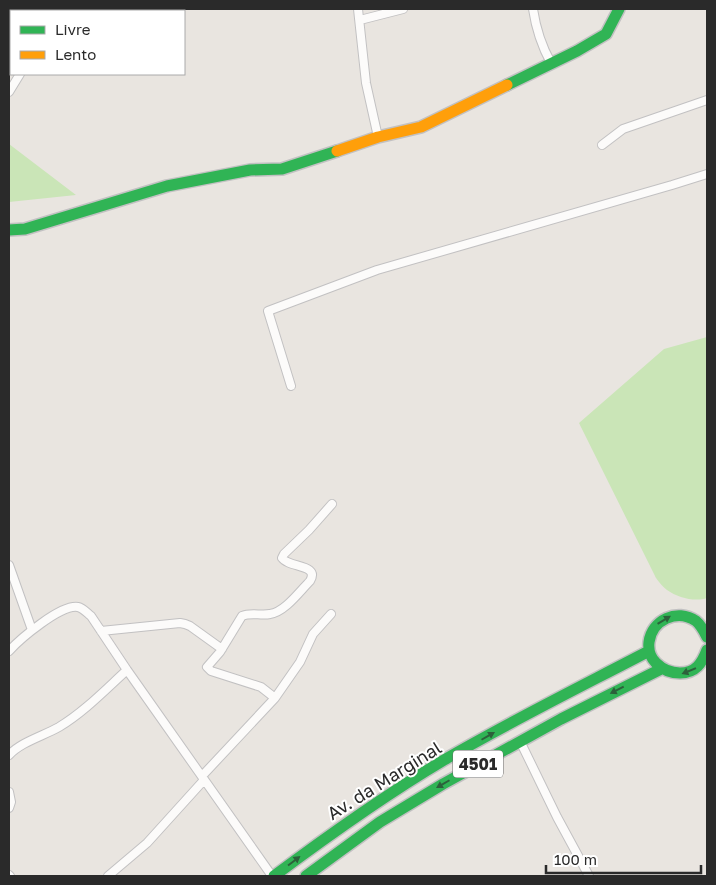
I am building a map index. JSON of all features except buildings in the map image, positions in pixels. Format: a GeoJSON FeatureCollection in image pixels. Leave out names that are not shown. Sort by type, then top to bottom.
{"type":"FeatureCollection","features":[{"type":"Feature","properties":{"kind":"main road"},"geometry":{"type":"LineString","coordinates":[[9,230],[25,229],[167,186],[250,170],[282,169],[378,137],[421,127],[577,51],[606,34],[619,9]]}},
{"type":"Feature","properties":{"kind":"main road"},"geometry":{"type":"LineString","coordinates":[[707,637],[702,626],[702,619],[674,615],[663,619],[654,627],[649,638],[649,650],[654,661],[661,669],[671,674],[682,674],[692,671],[701,664],[707,655],[707,650]]}},
{"type":"Feature","properties":{"kind":"main road","name":"Av. da Marginal"},"geometry":{"type":"LineString","coordinates":[[273,876],[356,816],[416,778],[506,726],[649,650]]}},
{"type":"Feature","properties":{"kind":"main road","name":"Av. da Marginal"},"geometry":{"type":"LineString","coordinates":[[306,876],[380,822],[443,784],[561,719],[661,669]]}},
{"type":"Feature","properties":{"kind":"street"},"geometry":{"type":"LineString","coordinates":[[358,9],[366,83],[378,137]]}},
{"type":"Feature","properties":{"kind":"street"},"geometry":{"type":"LineString","coordinates":[[360,20],[403,9]]}},
{"type":"Feature","properties":{"kind":"street"},"geometry":{"type":"LineString","coordinates":[[532,9],[536,31],[550,63]]}},
{"type":"Feature","properties":{"kind":"street"},"geometry":{"type":"LineString","coordinates":[[9,92],[19,75]]}},
{"type":"Feature","properties":{"kind":"street"},"geometry":{"type":"LineString","coordinates":[[602,145],[623,129],[707,100]]}},
{"type":"Feature","properties":{"kind":"street"},"geometry":{"type":"LineString","coordinates":[[291,386],[268,311],[377,270],[707,174]]}},
{"type":"Feature","properties":{"kind":"street"},"geometry":{"type":"LineString","coordinates":[[275,698],[261,687],[208,670],[208,666],[222,649],[244,615],[276,612],[283,608],[310,581],[313,576],[311,571],[307,568],[285,562],[282,558],[332,504]]}},
{"type":"Feature","properties":{"kind":"street"},"geometry":{"type":"LineString","coordinates":[[9,565],[32,630]]}},
{"type":"Feature","properties":{"kind":"street"},"geometry":{"type":"LineString","coordinates":[[9,651],[32,630],[60,611],[72,607],[80,608],[91,616],[273,876]]}},
{"type":"Feature","properties":{"kind":"street"},"geometry":{"type":"LineString","coordinates":[[108,876],[147,843],[275,698],[300,662],[313,634],[331,614]]}},
{"type":"Feature","properties":{"kind":"street"},"geometry":{"type":"LineString","coordinates":[[101,631],[180,623],[190,626],[222,649]]}},
{"type":"Feature","properties":{"kind":"street"},"geometry":{"type":"LineString","coordinates":[[9,755],[18,747],[59,727],[87,707],[127,670]]}},
{"type":"Feature","properties":{"kind":"street"},"geometry":{"type":"LineString","coordinates":[[520,741],[557,817],[589,876]]}},
{"type":"Feature","properties":{"kind":"street"},"geometry":{"type":"LineString","coordinates":[[9,792],[11,802],[9,808]]}},
{"type":"Feature","properties":{"kind":"green space"},"geometry":{"type":"Polygon","coordinates":[[[9,144],[76,195],[9,202],[9,144]]]}},
{"type":"Feature","properties":{"kind":"green space"},"geometry":{"type":"Polygon","coordinates":[[[707,337],[707,598],[692,599],[671,593],[656,578],[579,423],[664,349],[707,337]]]}},
{"type":"Feature","properties":{"kind":"traffic: fast"},"geometry":{"type":"LineString","coordinates":[[507,85],[577,51],[606,34],[619,9]]}},
{"type":"Feature","properties":{"kind":"traffic: fast"},"geometry":{"type":"LineString","coordinates":[[9,230],[25,229],[167,186],[250,170],[282,169],[337,151]]}},
{"type":"Feature","properties":{"kind":"traffic: fast"},"geometry":{"type":"LineString","coordinates":[[707,637],[696,621],[689,617],[674,616],[666,618],[655,628],[651,634],[649,651],[661,668],[676,673],[686,673],[698,666],[707,650]]}},
{"type":"Feature","properties":{"kind":"traffic: fast"},"geometry":{"type":"LineString","coordinates":[[274,876],[400,787],[444,760],[649,651]]}},
{"type":"Feature","properties":{"kind":"traffic: fast"},"geometry":{"type":"LineString","coordinates":[[306,876],[380,822],[443,784],[561,719],[661,669]]}},
{"type":"Feature","properties":{"kind":"traffic: slow"},"geometry":{"type":"LineString","coordinates":[[337,151],[378,137],[421,127],[507,85]]}}]}
